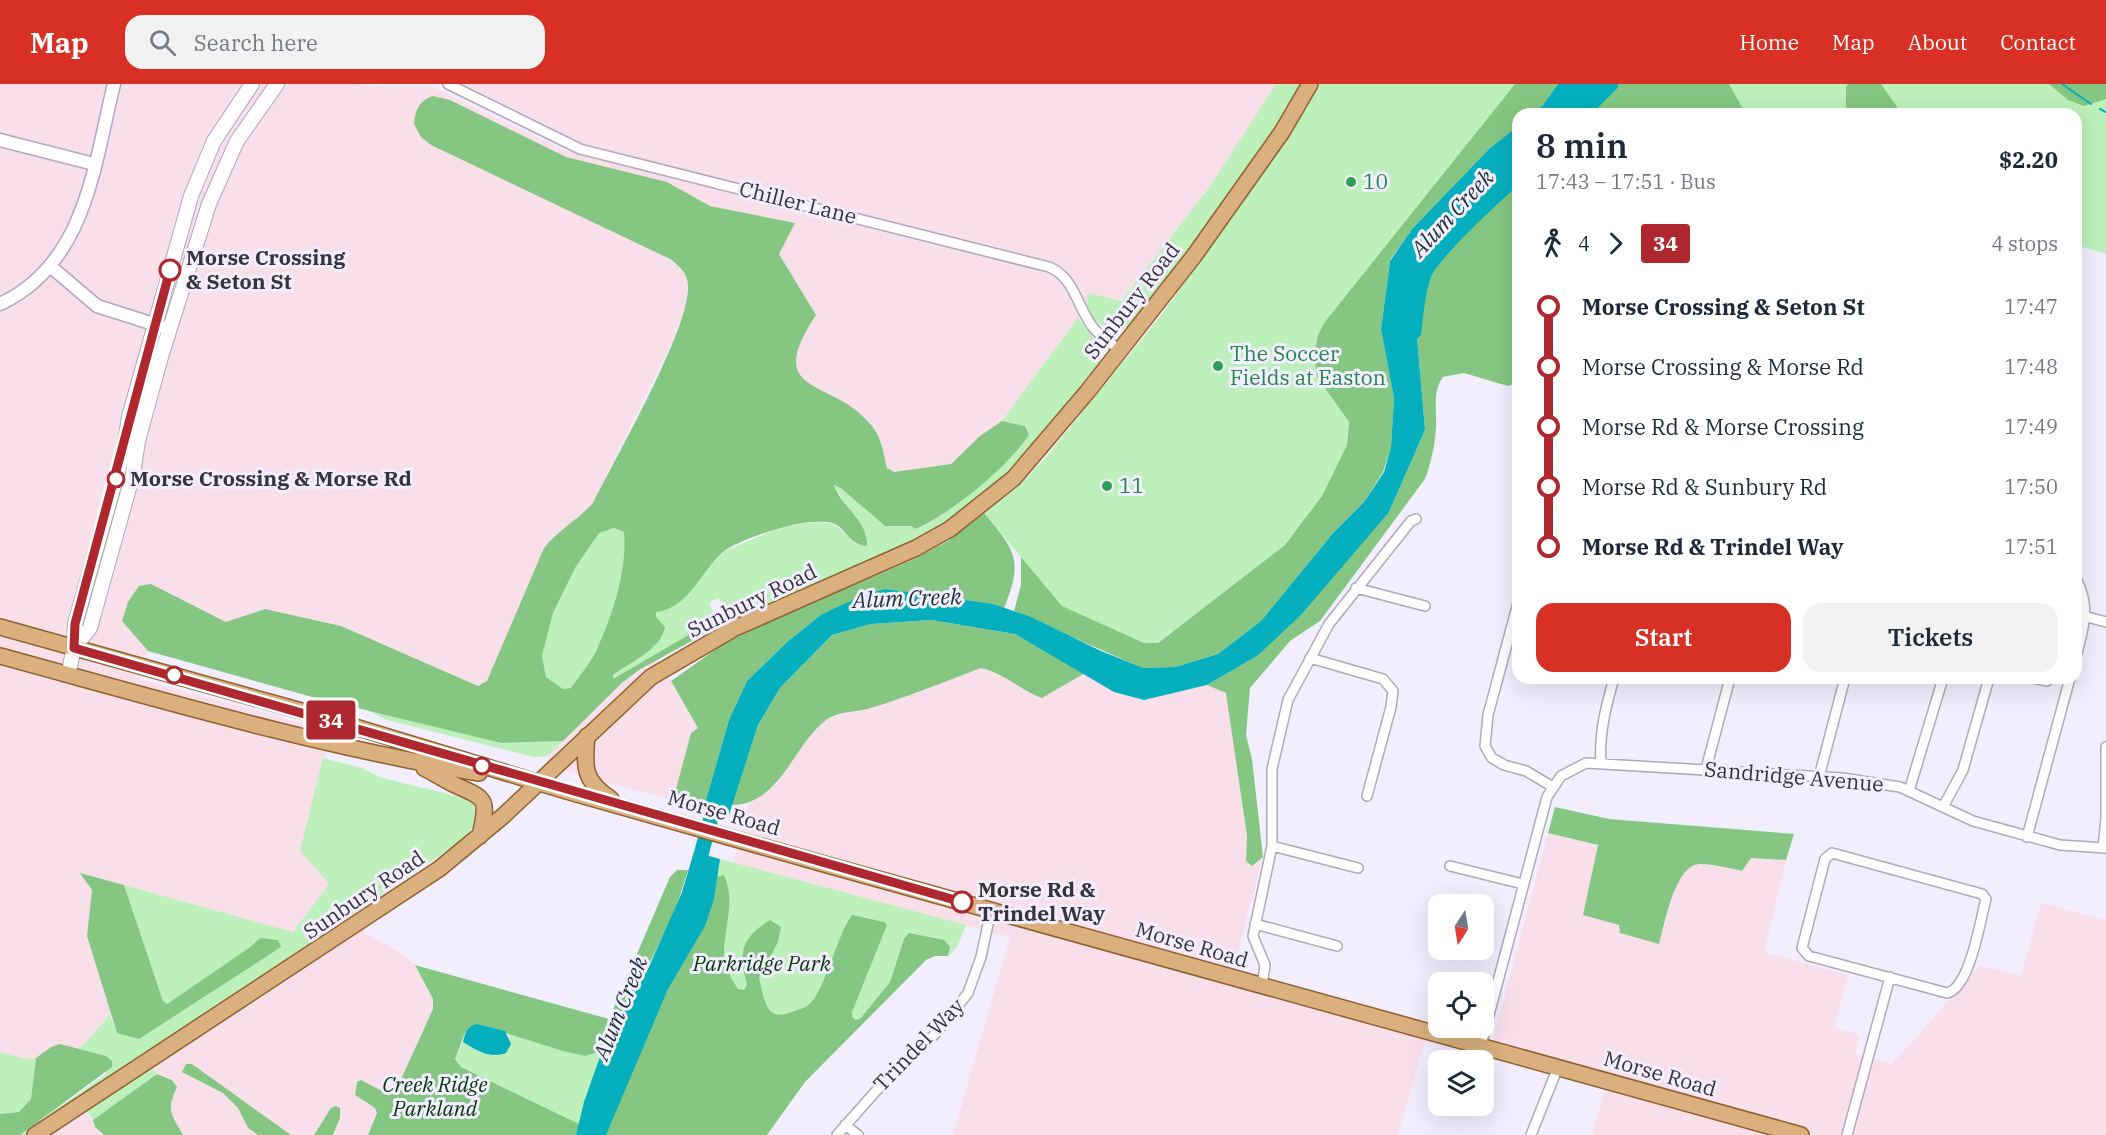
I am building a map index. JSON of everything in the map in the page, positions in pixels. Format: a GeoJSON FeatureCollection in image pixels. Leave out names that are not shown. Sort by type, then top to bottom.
{"type":"FeatureCollection","features":[{"type":"Feature","properties":{"kind":"main road"},"geometry":{"type":"LineString","coordinates":[[68,675],[74,648],[75,624],[124,450],[129,417],[191,196],[214,141],[252,84]]}},
{"type":"Feature","properties":{"kind":"main road"},"geometry":{"type":"LineString","coordinates":[[74,648],[90,628],[170,329],[223,170],[248,123],[277,84]]}},
{"type":"Feature","properties":{"kind":"main road","name":"Sunbury Road"},"geometry":{"type":"LineString","coordinates":[[35,1135],[439,869],[480,836],[651,677],[735,628],[886,562],[950,529],[1014,478],[1121,351],[1234,202],[1310,84]]}},
{"type":"Feature","properties":{"kind":"main road","name":"Morse Road"},"geometry":{"type":"LineString","coordinates":[[0,627],[316,715],[668,820],[1801,1135]]}},
{"type":"Feature","properties":{"kind":"main road","name":"Morse Road"},"geometry":{"type":"LineString","coordinates":[[0,656],[310,739],[414,762],[538,783]]}},
{"type":"Feature","properties":{"kind":"main road"},"geometry":{"type":"LineString","coordinates":[[587,736],[585,761],[587,775],[597,790],[624,807]]}},
{"type":"Feature","properties":{"kind":"main road"},"geometry":{"type":"LineString","coordinates":[[414,762],[474,792],[482,800],[486,810],[480,836]]}},
{"type":"Feature","properties":{"kind":"street"},"geometry":{"type":"LineString","coordinates":[[0,304],[31,284],[50,266],[76,227],[114,84]]}},
{"type":"Feature","properties":{"kind":"street","name":"Chiller Lane"},"geometry":{"type":"LineString","coordinates":[[448,84],[580,149],[1049,267],[1059,271],[1067,279],[1093,327],[1121,351]]}},
{"type":"Feature","properties":{"kind":"street"},"geometry":{"type":"LineString","coordinates":[[0,140],[94,164]]}},
{"type":"Feature","properties":{"kind":"street"},"geometry":{"type":"LineString","coordinates":[[50,266],[97,306],[170,329]]}},
{"type":"Feature","properties":{"kind":"street"},"geometry":{"type":"LineString","coordinates":[[1262,986],[1265,965],[1254,943],[1272,846],[1272,769],[1288,700],[1329,624],[1411,521],[1416,519]]}},
{"type":"Feature","properties":{"kind":"street"},"geometry":{"type":"LineString","coordinates":[[1356,588],[1425,606]]}},
{"type":"Feature","properties":{"kind":"street"},"geometry":{"type":"LineString","coordinates":[[2082,590],[2087,617],[2082,635]]}},
{"type":"Feature","properties":{"kind":"street"},"geometry":{"type":"LineString","coordinates":[[2082,616],[2106,622]]}},
{"type":"Feature","properties":{"kind":"street"},"geometry":{"type":"LineString","coordinates":[[1481,1045],[1547,797],[1553,787],[1526,771],[1504,765],[1492,758],[1485,746],[1488,715],[1512,625]]}},
{"type":"Feature","properties":{"kind":"street"},"geometry":{"type":"LineString","coordinates":[[1310,658],[1383,679],[1391,687],[1391,707],[1367,796]]}},
{"type":"Feature","properties":{"kind":"street"},"geometry":{"type":"LineString","coordinates":[[1601,762],[1600,744],[1605,709],[1612,684]]}},
{"type":"Feature","properties":{"kind":"street"},"geometry":{"type":"LineString","coordinates":[[1706,769],[1728,684]]}},
{"type":"Feature","properties":{"kind":"street"},"geometry":{"type":"LineString","coordinates":[[1819,777],[1843,684]]}},
{"type":"Feature","properties":{"kind":"street"},"geometry":{"type":"LineString","coordinates":[[1910,791],[1941,684]]}},
{"type":"Feature","properties":{"kind":"street"},"geometry":{"type":"LineString","coordinates":[[1943,807],[1963,770],[1987,684]]}},
{"type":"Feature","properties":{"kind":"street"},"geometry":{"type":"LineString","coordinates":[[2028,837],[2068,684]]}},
{"type":"Feature","properties":{"kind":"street"},"geometry":{"type":"LineString","coordinates":[[2104,848],[2106,747]]}},
{"type":"Feature","properties":{"kind":"street","name":"Sandridge Avenue"},"geometry":{"type":"LineString","coordinates":[[1553,787],[1561,776],[1573,768],[1587,763],[1601,762],[1819,777],[1900,787],[1972,821],[2060,845],[2104,848]]}},
{"type":"Feature","properties":{"kind":"street"},"geometry":{"type":"LineString","coordinates":[[1272,846],[1358,868]]}},
{"type":"Feature","properties":{"kind":"street"},"geometry":{"type":"LineString","coordinates":[[1832,853],[1983,894],[1986,899],[1965,979],[1953,992],[1947,993],[1890,977],[1809,956],[1802,948],[1825,859],[1832,853]]}},
{"type":"Feature","properties":{"kind":"street"},"geometry":{"type":"LineString","coordinates":[[1450,866],[1523,884]]}},
{"type":"Feature","properties":{"kind":"street","name":"Trindel Way"},"geometry":{"type":"LineString","coordinates":[[837,1135],[876,1091],[937,1032],[968,993],[981,957],[992,910]]}},
{"type":"Feature","properties":{"kind":"street"},"geometry":{"type":"LineString","coordinates":[[1256,924],[1337,946]]}},
{"type":"Feature","properties":{"kind":"street"},"geometry":{"type":"LineString","coordinates":[[1847,1135],[1890,977]]}},
{"type":"Feature","properties":{"kind":"street"},"geometry":{"type":"LineString","coordinates":[[1531,1135],[1558,1067]]}},
{"type":"Feature","properties":{"kind":"street"},"geometry":{"type":"LineString","coordinates":[[845,1125],[858,1135]]}},
{"type":"Feature","properties":{"kind":"shaded area"},"geometry":{"type":"Polygon","coordinates":[[[0,84],[353,84],[391,87],[429,85],[564,150],[934,245],[937,233],[582,143],[462,84],[1276,84],[1208,189],[1120,301],[1087,299],[1088,306],[1002,421],[980,436],[951,464],[894,472],[886,468],[881,440],[841,400],[801,379],[795,369],[799,340],[816,315],[779,253],[795,223],[710,206],[667,182],[566,157],[450,100],[683,270],[688,283],[687,302],[672,342],[593,503],[580,518],[554,536],[487,681],[478,686],[341,626],[265,609],[227,622],[151,584],[122,621],[148,651],[139,679],[330,731],[300,851],[329,884],[293,932],[81,873],[92,890],[87,936],[108,999],[110,1015],[79,1049],[60,1044],[51,1047],[36,1058],[26,1059],[0,1052],[0,84]]]}},
{"type":"Feature","properties":{"kind":"shaded area"},"geometry":{"type":"Polygon","coordinates":[[[658,659],[698,728],[691,733],[673,800],[547,766],[548,756],[623,682],[658,659]]]}},
{"type":"Feature","properties":{"kind":"shaded area"},"geometry":{"type":"Polygon","coordinates":[[[981,668],[996,671],[1026,692],[1042,698],[1085,673],[1114,692],[1144,700],[1207,685],[1226,692],[1247,836],[1246,861],[1257,864],[1263,857],[1231,978],[1427,1033],[1398,1135],[953,1135],[1010,937],[733,864],[748,805],[778,782],[808,734],[828,717],[872,708],[981,668]]]}},
{"type":"Feature","properties":{"kind":"shaded area"},"geometry":{"type":"Polygon","coordinates":[[[1548,833],[1598,845],[1620,925],[1659,943],[1678,880],[1688,867],[1698,863],[1742,871],[1751,858],[1786,860],[1764,952],[1848,975],[1834,1027],[1860,1035],[1855,1054],[1892,1064],[1980,966],[2021,976],[2041,903],[2106,920],[2106,1135],[1592,1135],[1607,1083],[1494,1052],[1494,1050],[1490,1050],[1548,833]]]}},
{"type":"Feature","properties":{"kind":"shaded area"},"geometry":{"type":"Polygon","coordinates":[[[351,915],[368,935],[403,954],[415,965],[433,999],[433,1009],[398,1086],[386,1093],[362,1081],[355,1095],[375,1108],[377,1113],[368,1135],[334,1135],[340,1118],[331,1108],[314,1135],[291,1135],[192,1064],[187,1064],[183,1072],[223,1093],[238,1108],[248,1128],[258,1135],[183,1135],[170,1112],[169,1104],[177,1087],[172,1079],[157,1074],[142,1055],[351,915]]]}},
{"type":"Feature","properties":{"kind":"shaded area"},"geometry":{"type":"Polygon","coordinates":[[[77,1098],[95,1127],[104,1135],[25,1135],[77,1098]]]}},
{"type":"Feature","properties":{"kind":"green space"},"geometry":{"type":"Polygon","coordinates":[[[1276,84],[1305,84],[1268,146],[1132,326],[1115,330],[1099,324],[1089,311],[1088,293],[1121,301],[1208,189],[1276,84]]]}},
{"type":"Feature","properties":{"kind":"green space","name":"The Soccer Fields at Easton"},"geometry":{"type":"Polygon","coordinates":[[[1318,84],[1515,84],[1324,323],[1318,335],[1314,355],[1317,377],[1349,422],[1347,445],[1322,496],[1285,545],[1148,650],[1139,641],[1062,606],[984,513],[1020,485],[1046,457],[1163,313],[1291,132],[1318,84]]]}},
{"type":"Feature","properties":{"kind":"green space"},"geometry":{"type":"Polygon","coordinates":[[[1515,84],[1558,84],[1539,108],[1512,108],[1512,131],[1489,149],[1412,229],[1390,260],[1381,329],[1394,398],[1391,447],[1383,472],[1364,502],[1334,532],[1261,621],[1218,654],[1175,667],[1142,668],[1014,611],[1021,585],[1021,557],[1062,606],[1144,643],[1158,643],[1285,545],[1322,496],[1347,445],[1349,422],[1317,377],[1314,355],[1318,335],[1324,323],[1515,84]]]}},
{"type":"Feature","properties":{"kind":"green space"},"geometry":{"type":"Polygon","coordinates":[[[1601,84],[2106,84],[2106,254],[2082,247],[2082,108],[1578,108],[1601,84]]]}},
{"type":"Feature","properties":{"kind":"green space"},"geometry":{"type":"Polygon","coordinates":[[[1601,84],[1729,84],[1743,108],[1578,108],[1601,84]]]}},
{"type":"Feature","properties":{"kind":"green space"},"geometry":{"type":"Polygon","coordinates":[[[1848,84],[1881,84],[1898,108],[1846,108],[1848,84]]]}},
{"type":"Feature","properties":{"kind":"green space"},"geometry":{"type":"Polygon","coordinates":[[[2049,84],[2106,84],[2106,99],[2084,106],[2068,100],[2049,84]]]}},
{"type":"Feature","properties":{"kind":"green space"},"geometry":{"type":"Polygon","coordinates":[[[433,96],[450,100],[566,157],[667,182],[710,206],[795,223],[779,254],[816,315],[801,342],[796,360],[799,373],[809,383],[856,410],[872,426],[880,441],[887,468],[894,472],[951,464],[980,436],[1002,421],[1025,426],[1029,435],[1007,461],[977,489],[944,513],[915,529],[911,526],[885,526],[842,489],[834,485],[837,493],[859,521],[867,546],[856,543],[833,523],[810,522],[790,525],[730,547],[715,560],[685,597],[677,604],[656,612],[656,617],[665,627],[658,642],[644,655],[613,675],[613,679],[711,622],[718,623],[717,627],[639,670],[623,682],[563,741],[501,743],[312,697],[148,651],[122,621],[128,602],[139,586],[151,584],[226,622],[265,609],[341,626],[478,686],[487,681],[544,548],[593,503],[634,426],[678,331],[686,305],[688,285],[684,273],[670,259],[431,145],[421,137],[414,124],[415,114],[419,107],[433,96]],[[614,528],[599,533],[575,568],[553,613],[542,656],[546,677],[563,689],[571,688],[588,664],[597,649],[608,621],[621,577],[624,532],[614,528]]]}},
{"type":"Feature","properties":{"kind":"green space"},"geometry":{"type":"Polygon","coordinates":[[[1512,181],[1512,385],[1508,386],[1464,373],[1443,377],[1437,389],[1435,441],[1425,479],[1320,621],[1290,641],[1250,688],[1246,735],[1252,759],[1263,857],[1252,866],[1246,861],[1247,836],[1226,693],[1207,685],[1257,656],[1389,512],[1425,430],[1415,315],[1426,270],[1481,209],[1512,181]]]}},
{"type":"Feature","properties":{"kind":"green space"},"geometry":{"type":"Polygon","coordinates":[[[1078,318],[1102,349],[1100,366],[1013,471],[941,530],[933,530],[865,563],[733,619],[729,618],[727,610],[718,598],[709,603],[714,614],[711,622],[613,680],[613,675],[656,645],[656,612],[692,589],[706,569],[725,551],[783,526],[811,522],[833,523],[857,545],[867,536],[833,485],[847,493],[883,524],[915,529],[961,501],[1008,461],[1029,435],[1025,426],[1002,421],[1078,318]]]}},
{"type":"Feature","properties":{"kind":"green space"},"geometry":{"type":"Polygon","coordinates":[[[984,513],[1003,537],[1013,556],[1014,578],[1004,608],[885,589],[822,614],[787,642],[747,681],[729,720],[704,807],[673,800],[691,733],[698,728],[671,681],[722,645],[755,628],[912,560],[948,541],[984,513]]]}},
{"type":"Feature","properties":{"kind":"green space"},"geometry":{"type":"Polygon","coordinates":[[[614,528],[624,532],[624,547],[621,577],[613,607],[592,660],[571,688],[563,689],[546,677],[542,656],[553,613],[575,568],[599,532],[614,528]]]}},
{"type":"Feature","properties":{"kind":"green space"},"geometry":{"type":"Polygon","coordinates":[[[931,620],[1015,634],[1085,673],[1042,698],[981,668],[887,703],[836,715],[826,720],[814,731],[785,772],[763,795],[749,802],[732,805],[758,725],[780,688],[832,635],[871,624],[931,620]]]}},
{"type":"Feature","properties":{"kind":"green space"},"geometry":{"type":"Polygon","coordinates":[[[367,710],[501,743],[563,741],[548,756],[534,757],[387,720],[367,710]]]}},
{"type":"Feature","properties":{"kind":"green space"},"geometry":{"type":"Polygon","coordinates":[[[323,758],[362,768],[379,777],[468,799],[474,805],[476,813],[481,813],[473,828],[447,850],[25,1135],[20,1135],[106,1074],[106,1056],[79,1049],[110,1015],[117,1033],[280,947],[260,938],[250,948],[167,1004],[163,1001],[124,885],[293,932],[329,884],[300,851],[323,758]]]}},
{"type":"Feature","properties":{"kind":"green space"},"geometry":{"type":"Polygon","coordinates":[[[1555,807],[1609,819],[1794,834],[1786,860],[1751,858],[1742,871],[1705,864],[1691,867],[1684,874],[1672,896],[1659,944],[1620,933],[1619,925],[1583,915],[1598,845],[1548,833],[1555,807]]]}},
{"type":"Feature","properties":{"kind":"green space","name":"Parkridge Park"},"geometry":{"type":"Polygon","coordinates":[[[720,859],[966,925],[957,947],[948,956],[950,947],[904,939],[890,982],[860,1019],[693,1135],[594,1135],[698,885],[720,859]]]}},
{"type":"Feature","properties":{"kind":"green space","name":"Creek Ridge Parkland"},"geometry":{"type":"Polygon","coordinates":[[[677,870],[688,870],[671,917],[650,962],[602,1051],[585,1056],[477,1024],[465,1033],[455,1059],[461,1067],[579,1124],[576,1135],[368,1135],[377,1113],[375,1108],[355,1095],[357,1082],[361,1080],[386,1093],[398,1086],[433,1009],[433,999],[415,965],[609,1019],[670,877],[677,870]]]}},
{"type":"Feature","properties":{"kind":"green space"},"geometry":{"type":"Polygon","coordinates":[[[80,873],[124,885],[163,1001],[167,1004],[260,938],[278,940],[281,947],[139,1039],[117,1033],[87,936],[92,890],[80,873]]]}},
{"type":"Feature","properties":{"kind":"green space"},"geometry":{"type":"Polygon","coordinates":[[[724,875],[729,904],[724,959],[728,972],[738,989],[744,990],[747,984],[743,954],[748,940],[753,933],[770,920],[781,927],[778,942],[759,978],[767,1006],[775,1014],[781,1015],[800,1009],[813,1000],[852,915],[884,922],[887,925],[852,1012],[852,1017],[856,1020],[860,1019],[890,982],[904,939],[909,933],[944,940],[950,947],[948,956],[935,956],[926,960],[805,1082],[767,1135],[606,1135],[618,1098],[642,1043],[667,990],[704,923],[717,877],[724,875]]]}},
{"type":"Feature","properties":{"kind":"green space"},"geometry":{"type":"Polygon","coordinates":[[[505,1031],[585,1056],[602,1051],[579,1124],[461,1067],[455,1059],[463,1042],[482,1053],[497,1056],[510,1037],[505,1031]]]}},
{"type":"Feature","properties":{"kind":"green space"},"geometry":{"type":"Polygon","coordinates":[[[60,1044],[106,1056],[112,1061],[112,1067],[20,1135],[0,1135],[0,1114],[19,1112],[31,1099],[36,1058],[51,1047],[60,1044]]]}},
{"type":"Feature","properties":{"kind":"green space"},"geometry":{"type":"Polygon","coordinates":[[[0,1052],[26,1059],[36,1058],[31,1099],[19,1112],[0,1114],[0,1052]]]}},
{"type":"Feature","properties":{"kind":"green space"},"geometry":{"type":"Polygon","coordinates":[[[186,1064],[192,1064],[291,1135],[258,1135],[248,1128],[238,1108],[223,1093],[182,1072],[186,1064]]]}},
{"type":"Feature","properties":{"kind":"green space"},"geometry":{"type":"Polygon","coordinates":[[[151,1067],[157,1074],[93,1120],[86,1110],[151,1067]]]}},
{"type":"Feature","properties":{"kind":"green space"},"geometry":{"type":"Polygon","coordinates":[[[157,1074],[172,1080],[177,1087],[171,1112],[183,1135],[104,1135],[95,1127],[93,1120],[157,1074]]]}},
{"type":"Feature","properties":{"kind":"green space","name":"Creek Ridge Parkland"},"geometry":{"type":"Polygon","coordinates":[[[336,1106],[340,1108],[340,1118],[333,1135],[314,1135],[331,1108],[336,1106]]]}},
{"type":"Feature","properties":{"kind":"water"},"geometry":{"type":"Polygon","coordinates":[[[1558,84],[1601,84],[1578,108],[1539,108],[1558,84]]]}},
{"type":"Feature","properties":{"kind":"water"},"geometry":{"type":"Polygon","coordinates":[[[1512,131],[1512,181],[1481,209],[1426,270],[1415,315],[1425,430],[1389,512],[1301,615],[1257,656],[1207,685],[1144,700],[1114,692],[1015,634],[931,620],[871,624],[832,635],[780,688],[758,725],[729,815],[704,807],[729,720],[747,681],[787,642],[822,614],[864,595],[885,589],[993,604],[1031,617],[1101,651],[1143,668],[1175,667],[1218,654],[1261,621],[1334,532],[1364,502],[1384,472],[1391,447],[1394,398],[1381,329],[1390,261],[1412,229],[1489,149],[1512,131]]]}},
{"type":"Feature","properties":{"kind":"water"},"geometry":{"type":"Polygon","coordinates":[[[694,852],[720,859],[714,899],[705,926],[668,989],[606,1135],[576,1135],[584,1102],[602,1051],[648,969],[682,892],[694,852]]]}},
{"type":"Feature","properties":{"kind":"water"},"geometry":{"type":"Polygon","coordinates":[[[477,1024],[505,1031],[511,1044],[506,1053],[489,1055],[463,1042],[467,1030],[477,1024]]]}},
{"type":"Feature","properties":{"kind":"waterway","name":"Alum Creek"},"geometry":{"type":"LineString","coordinates":[[1587,108],[1611,84]]}},
{"type":"Feature","properties":{"kind":"waterway"},"geometry":{"type":"LineString","coordinates":[[2062,84],[2091,104]]}},
{"type":"Feature","properties":{"kind":"waterway"},"geometry":{"type":"LineString","coordinates":[[2100,109],[2106,112]]}},
{"type":"Feature","properties":{"kind":"waterway","name":"Alum Creek"},"geometry":{"type":"LineString","coordinates":[[1414,332],[1416,308],[1427,268],[1458,232],[1512,180]]}},
{"type":"Feature","properties":{"kind":"waterway","name":"Alum Creek"},"geometry":{"type":"LineString","coordinates":[[696,873],[718,792]]}},
{"type":"Feature","properties":{"kind":"bus line","name":"34"},"geometry":{"type":"LineString","coordinates":[[170,270],[129,417],[124,450],[75,624],[74,648],[316,715],[566,791],[962,902]]}},
{"type":"Feature","properties":{"kind":"place","name":"10"},"geometry":{"type":"Point","coordinates":[1351,182]}},
{"type":"Feature","properties":{"kind":"place","name":"Morse Crossing & Seton St"},"geometry":{"type":"Point","coordinates":[170,270]}},
{"type":"Feature","properties":{"kind":"place","name":"The Soccer Fields at Easton"},"geometry":{"type":"Point","coordinates":[1218,366]}},
{"type":"Feature","properties":{"kind":"place","name":"Morse Crossing & Morse Rd"},"geometry":{"type":"Point","coordinates":[116,479]}},
{"type":"Feature","properties":{"kind":"place","name":"11"},"geometry":{"type":"Point","coordinates":[1107,486]}},
{"type":"Feature","properties":{"kind":"place","name":"Morse Rd & Trindel Way"},"geometry":{"type":"Point","coordinates":[962,902]}}]}
